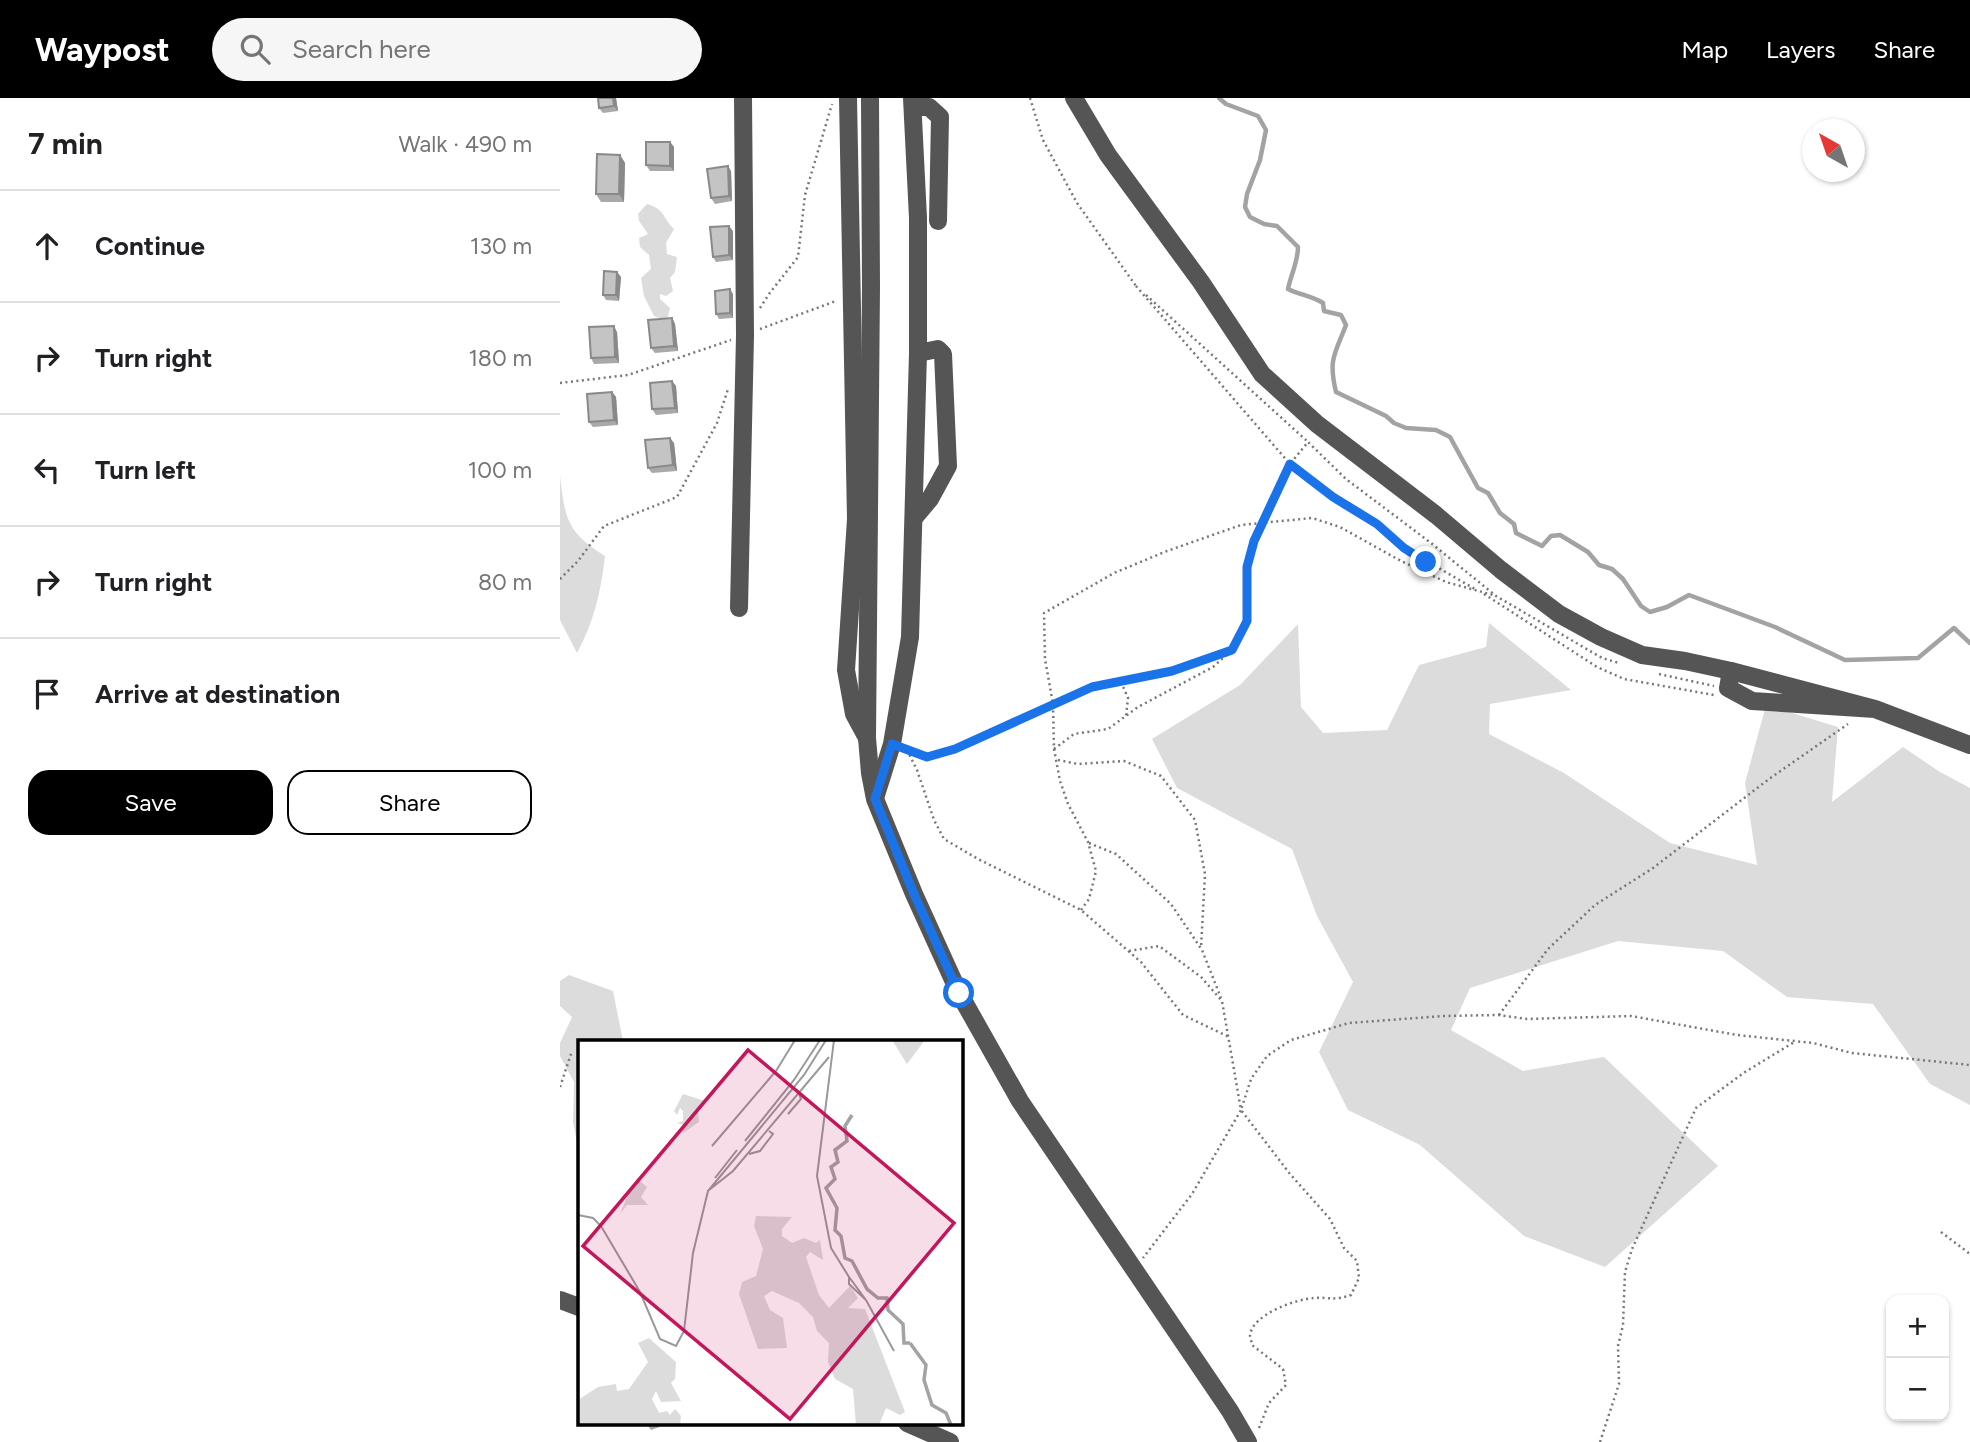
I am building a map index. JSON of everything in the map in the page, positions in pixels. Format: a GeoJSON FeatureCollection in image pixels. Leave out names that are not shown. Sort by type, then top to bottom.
{"type":"FeatureCollection","features":[{"type":"Feature","properties":{"kind":"street"},"geometry":{"type":"LineString","coordinates":[[739,608],[745,335],[743,98]]}},
{"type":"Feature","properties":{"kind":"street"},"geometry":{"type":"LineString","coordinates":[[848,98],[856,519],[846,670],[854,715],[867,738]]}},
{"type":"Feature","properties":{"kind":"street"},"geometry":{"type":"LineString","coordinates":[[870,98],[867,738],[875,799],[959,993],[1020,1101],[1230,1411],[1253,1437]]}},
{"type":"Feature","properties":{"kind":"street"},"geometry":{"type":"LineString","coordinates":[[1074,98],[1108,155],[1201,282],[1262,374],[1317,424],[1559,614],[1601,637],[1643,655],[1685,661],[1725,685],[1875,709],[1970,745]]}},
{"type":"Feature","properties":{"kind":"street"},"geometry":{"type":"LineString","coordinates":[[875,799],[899,747],[910,637],[918,353],[918,218],[913,102],[929,107],[940,117],[938,221]]}},
{"type":"Feature","properties":{"kind":"street"},"geometry":{"type":"LineString","coordinates":[[914,518],[930,499],[948,466],[943,354],[938,349],[918,353]]}},
{"type":"Feature","properties":{"kind":"street"},"geometry":{"type":"LineString","coordinates":[[560,1300],[578,1307]]}},
{"type":"Feature","properties":{"kind":"street"},"geometry":{"type":"LineString","coordinates":[[909,1424],[950,1442]]}},
{"type":"Feature","properties":{"kind":"path"},"geometry":{"type":"LineString","coordinates":[[745,335],[769,294],[798,257],[805,195],[835,98]]}},
{"type":"Feature","properties":{"kind":"path"},"geometry":{"type":"LineString","coordinates":[[1030,98],[1043,139],[1077,203],[1136,286],[1290,464],[1333,497],[1377,524],[1404,548],[1480,591],[1597,667],[1624,679],[1725,685]]}},
{"type":"Feature","properties":{"kind":"path"},"geometry":{"type":"LineString","coordinates":[[1136,286],[1308,442],[1346,480],[1421,534],[1496,596],[1602,658],[1624,664]]}},
{"type":"Feature","properties":{"kind":"path"},"geometry":{"type":"LineString","coordinates":[[560,383],[628,375],[851,295]]}},
{"type":"Feature","properties":{"kind":"path"},"geometry":{"type":"LineString","coordinates":[[560,579],[578,561],[604,526],[677,497],[716,423],[729,385]]}},
{"type":"Feature","properties":{"kind":"path"},"geometry":{"type":"LineString","coordinates":[[1054,749],[1074,734],[1108,729],[1172,688],[1213,667],[1232,650],[1247,621],[1247,567],[1254,541],[1290,464],[1308,442]]}},
{"type":"Feature","properties":{"kind":"path"},"geometry":{"type":"LineString","coordinates":[[1081,910],[1089,899],[1096,871],[1088,842],[1068,804],[1060,781],[1054,749],[1053,704],[1045,659],[1044,614],[1114,573],[1167,551],[1229,529],[1263,521],[1312,518],[1340,527],[1446,582],[1496,596]]}},
{"type":"Feature","properties":{"kind":"path"},"geometry":{"type":"LineString","coordinates":[[899,747],[927,757],[955,749],[1092,687],[1172,671],[1232,650]]}},
{"type":"Feature","properties":{"kind":"path"},"geometry":{"type":"LineString","coordinates":[[1657,674],[1725,685]]}},
{"type":"Feature","properties":{"kind":"path"},"geometry":{"type":"LineString","coordinates":[[1121,682],[1128,698],[1126,716]]}},
{"type":"Feature","properties":{"kind":"path"},"geometry":{"type":"LineString","coordinates":[[1499,1015],[1548,949],[1595,905],[1653,868],[1769,779],[1847,724],[1875,709]]}},
{"type":"Feature","properties":{"kind":"path"},"geometry":{"type":"LineString","coordinates":[[899,747],[917,770],[934,820],[944,839],[978,859],[1081,910],[1141,962],[1183,1015],[1229,1037]]}},
{"type":"Feature","properties":{"kind":"path"},"geometry":{"type":"LineString","coordinates":[[1056,760],[1078,764],[1124,761],[1161,776],[1195,820],[1205,874],[1201,948]]}},
{"type":"Feature","properties":{"kind":"path"},"geometry":{"type":"LineString","coordinates":[[1088,842],[1116,854],[1162,895],[1201,948],[1222,1001],[1241,1110],[1268,1147],[1329,1219],[1344,1248],[1357,1261],[1359,1278],[1351,1294],[1337,1300],[1313,1298],[1280,1307],[1258,1320],[1250,1335],[1252,1345],[1283,1369],[1286,1385],[1269,1403],[1253,1437]]}},
{"type":"Feature","properties":{"kind":"path"},"geometry":{"type":"LineString","coordinates":[[1128,951],[1159,946],[1201,977],[1222,1001]]}},
{"type":"Feature","properties":{"kind":"path"},"geometry":{"type":"LineString","coordinates":[[1135,1269],[1192,1195],[1241,1110],[1251,1079],[1267,1056],[1291,1040],[1349,1023],[1443,1016],[1631,1016],[1737,1035],[1796,1041],[1852,1053],[1970,1065]]}},
{"type":"Feature","properties":{"kind":"path"},"geometry":{"type":"LineString","coordinates":[[1600,1442],[1619,1384],[1618,1346],[1623,1325],[1625,1272],[1632,1249],[1696,1108],[1796,1041]]}},
{"type":"Feature","properties":{"kind":"path"},"geometry":{"type":"LineString","coordinates":[[560,1087],[572,1051]]}},
{"type":"Feature","properties":{"kind":"path"},"geometry":{"type":"LineString","coordinates":[[1941,1232],[1970,1254]]}},
{"type":"Feature","properties":{"kind":"shaded area"},"geometry":{"type":"Polygon","coordinates":[[[647,204],[660,211],[674,229],[666,243],[667,254],[677,257],[675,272],[670,278],[673,291],[666,296],[660,294],[660,299],[670,308],[668,317],[664,320],[654,316],[644,296],[641,278],[651,269],[649,255],[640,247],[639,238],[648,234],[639,221],[638,214],[647,204]]]}},
{"type":"Feature","properties":{"kind":"shaded area"},"geometry":{"type":"Polygon","coordinates":[[[560,476],[570,523],[583,539],[605,556],[596,606],[577,653],[560,620],[560,476]]]}},
{"type":"Feature","properties":{"kind":"shaded area"},"geometry":{"type":"Polygon","coordinates":[[[1489,623],[1571,690],[1490,704],[1489,734],[1564,773],[1670,843],[1757,865],[1745,783],[1766,705],[1838,727],[1832,802],[1903,747],[1970,788],[1970,1105],[1930,1084],[1873,1004],[1787,997],[1723,951],[1618,941],[1470,988],[1451,1030],[1523,1071],[1604,1057],[1718,1166],[1605,1267],[1524,1236],[1420,1145],[1348,1110],[1319,1052],[1353,982],[1317,916],[1292,849],[1177,788],[1152,739],[1240,685],[1298,624],[1301,707],[1323,733],[1387,730],[1419,665],[1486,647],[1489,623]]]}},
{"type":"Feature","properties":{"kind":"shaded area"},"geometry":{"type":"Polygon","coordinates":[[[569,975],[613,991],[623,1040],[578,1040],[578,1148],[573,1122],[574,1082],[560,1056],[560,1043],[572,1017],[560,1006],[560,981],[569,975]]]}},
{"type":"Feature","properties":{"kind":"building"},"geometry":{"type":"Polygon","coordinates":[[[598,98],[613,98],[614,106],[599,108],[598,98]]]}},
{"type":"Feature","properties":{"kind":"building"},"geometry":{"type":"Polygon","coordinates":[[[646,142],[670,142],[670,166],[646,165],[646,142]]]}},
{"type":"Feature","properties":{"kind":"building"},"geometry":{"type":"Polygon","coordinates":[[[597,154],[620,155],[619,194],[596,194],[597,154]]]}},
{"type":"Feature","properties":{"kind":"building"},"geometry":{"type":"Polygon","coordinates":[[[728,166],[729,196],[711,198],[707,169],[728,166]]]}},
{"type":"Feature","properties":{"kind":"building"},"geometry":{"type":"Polygon","coordinates":[[[729,226],[729,255],[713,257],[710,227],[729,226]]]}},
{"type":"Feature","properties":{"kind":"building"},"geometry":{"type":"Polygon","coordinates":[[[604,271],[617,272],[616,295],[603,295],[604,271]]]}},
{"type":"Feature","properties":{"kind":"building"},"geometry":{"type":"Polygon","coordinates":[[[730,289],[730,313],[716,314],[715,291],[730,289]]]}},
{"type":"Feature","properties":{"kind":"building"},"geometry":{"type":"Polygon","coordinates":[[[672,318],[674,346],[651,348],[648,320],[672,318]]]}},
{"type":"Feature","properties":{"kind":"building"},"geometry":{"type":"Polygon","coordinates":[[[614,326],[615,357],[591,358],[589,327],[614,326]]]}},
{"type":"Feature","properties":{"kind":"building"},"geometry":{"type":"Polygon","coordinates":[[[672,381],[675,408],[652,409],[650,383],[672,381]]]}},
{"type":"Feature","properties":{"kind":"building"},"geometry":{"type":"Polygon","coordinates":[[[612,392],[614,420],[589,422],[587,394],[612,392]]]}},
{"type":"Feature","properties":{"kind":"building"},"geometry":{"type":"Polygon","coordinates":[[[670,438],[673,465],[648,468],[645,440],[670,438]]]}},
{"type":"Feature","properties":{"kind":"waterway"},"geometry":{"type":"LineString","coordinates":[[1219,98],[1226,104],[1258,116],[1266,130],[1260,160],[1245,207],[1250,217],[1264,224],[1277,226],[1298,247],[1288,289],[1323,303],[1324,311],[1341,315],[1346,325],[1333,364],[1336,392],[1406,428],[1436,430],[1450,437],[1478,488],[1488,493],[1500,513],[1514,524],[1516,533],[1542,546],[1551,536],[1560,535],[1588,552],[1599,565],[1612,569],[1623,579],[1641,606],[1650,612],[1667,607],[1689,595],[1775,627],[1845,660],[1918,658],[1954,628],[1970,643]]}},
{"type":"Feature","properties":{"kind":"route"},"geometry":{"type":"LineString","coordinates":[[959,993],[875,799],[892,744],[927,757],[955,749],[1092,687],[1172,671],[1232,650],[1247,621],[1247,567],[1254,541],[1290,464],[1333,497],[1377,524],[1404,548],[1426,562]]}}]}
